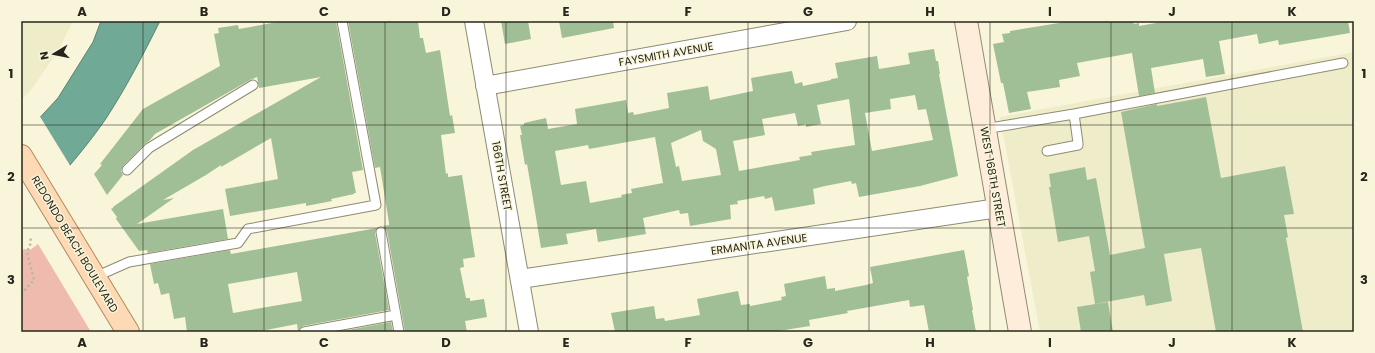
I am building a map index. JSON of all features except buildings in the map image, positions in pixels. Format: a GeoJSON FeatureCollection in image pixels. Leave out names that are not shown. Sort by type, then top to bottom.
{"type":"FeatureCollection","features":[{"type":"Feature","properties":{"kind":"main road","name":"REDONDO BEACH BOULEVARD"},"geometry":{"type":"LineString","coordinates":[[21,156],[128,332]]}},
{"type":"Feature","properties":{"kind":"street","name":"166TH STREET"},"geometry":{"type":"LineString","coordinates":[[474,21],[529,332]]}},
{"type":"Feature","properties":{"kind":"street","name":"FAYSMITH AVENUE"},"geometry":{"type":"LineString","coordinates":[[485,86],[847,21]]}},
{"type":"Feature","properties":{"kind":"street","name":"WEST 168TH STREET"},"geometry":{"type":"LineString","coordinates":[[966,21],[1020,332]]}},
{"type":"Feature","properties":{"kind":"street","name":"ERMANITA AVENUE"},"geometry":{"type":"LineString","coordinates":[[520,279],[998,208]]}},
{"type":"Feature","properties":{"kind":"lane"},"geometry":{"type":"LineString","coordinates":[[95,277],[129,262],[238,243],[248,229],[376,205],[342,21]]}},
{"type":"Feature","properties":{"kind":"lane"},"geometry":{"type":"LineString","coordinates":[[984,129],[1074,114],[1343,63]]}},
{"type":"Feature","properties":{"kind":"lane"},"geometry":{"type":"LineString","coordinates":[[127,170],[149,148],[253,85]]}},
{"type":"Feature","properties":{"kind":"lane"},"geometry":{"type":"LineString","coordinates":[[1047,151],[1078,145],[1074,114]]}},
{"type":"Feature","properties":{"kind":"lane"},"geometry":{"type":"LineString","coordinates":[[381,232],[399,332]]}},
{"type":"Feature","properties":{"kind":"lane"},"geometry":{"type":"LineString","coordinates":[[304,332],[396,315]]}},
{"type":"Feature","properties":{"kind":"path"},"geometry":{"type":"LineString","coordinates":[[22,293],[34,280],[27,252],[30,246],[31,236]]}},
{"type":"Feature","properties":{"kind":"shaded area"},"geometry":{"type":"Polygon","coordinates":[[[21,21],[73,21],[58,51],[31,90],[21,100],[21,21]]]}},
{"type":"Feature","properties":{"kind":"shaded area"},"geometry":{"type":"Polygon","coordinates":[[[1354,52],[1354,332],[1040,332],[1000,117],[1354,52]]]}},
{"type":"Feature","properties":{"kind":"shaded area"},"geometry":{"type":"Polygon","coordinates":[[[38,244],[91,332],[21,332],[21,252],[24,249],[30,250],[38,244]]]}},
{"type":"Feature","properties":{"kind":"water"},"geometry":{"type":"Polygon","coordinates":[[[101,21],[160,21],[134,71],[105,120],[75,159],[21,221],[21,138],[58,98],[93,42],[101,21]]]}},
{"type":"Feature","properties":{"kind":"pier"},"geometry":{"type":"Polygon","coordinates":[[[39,115],[71,167],[21,223],[21,135],[39,115]]]}}]}
